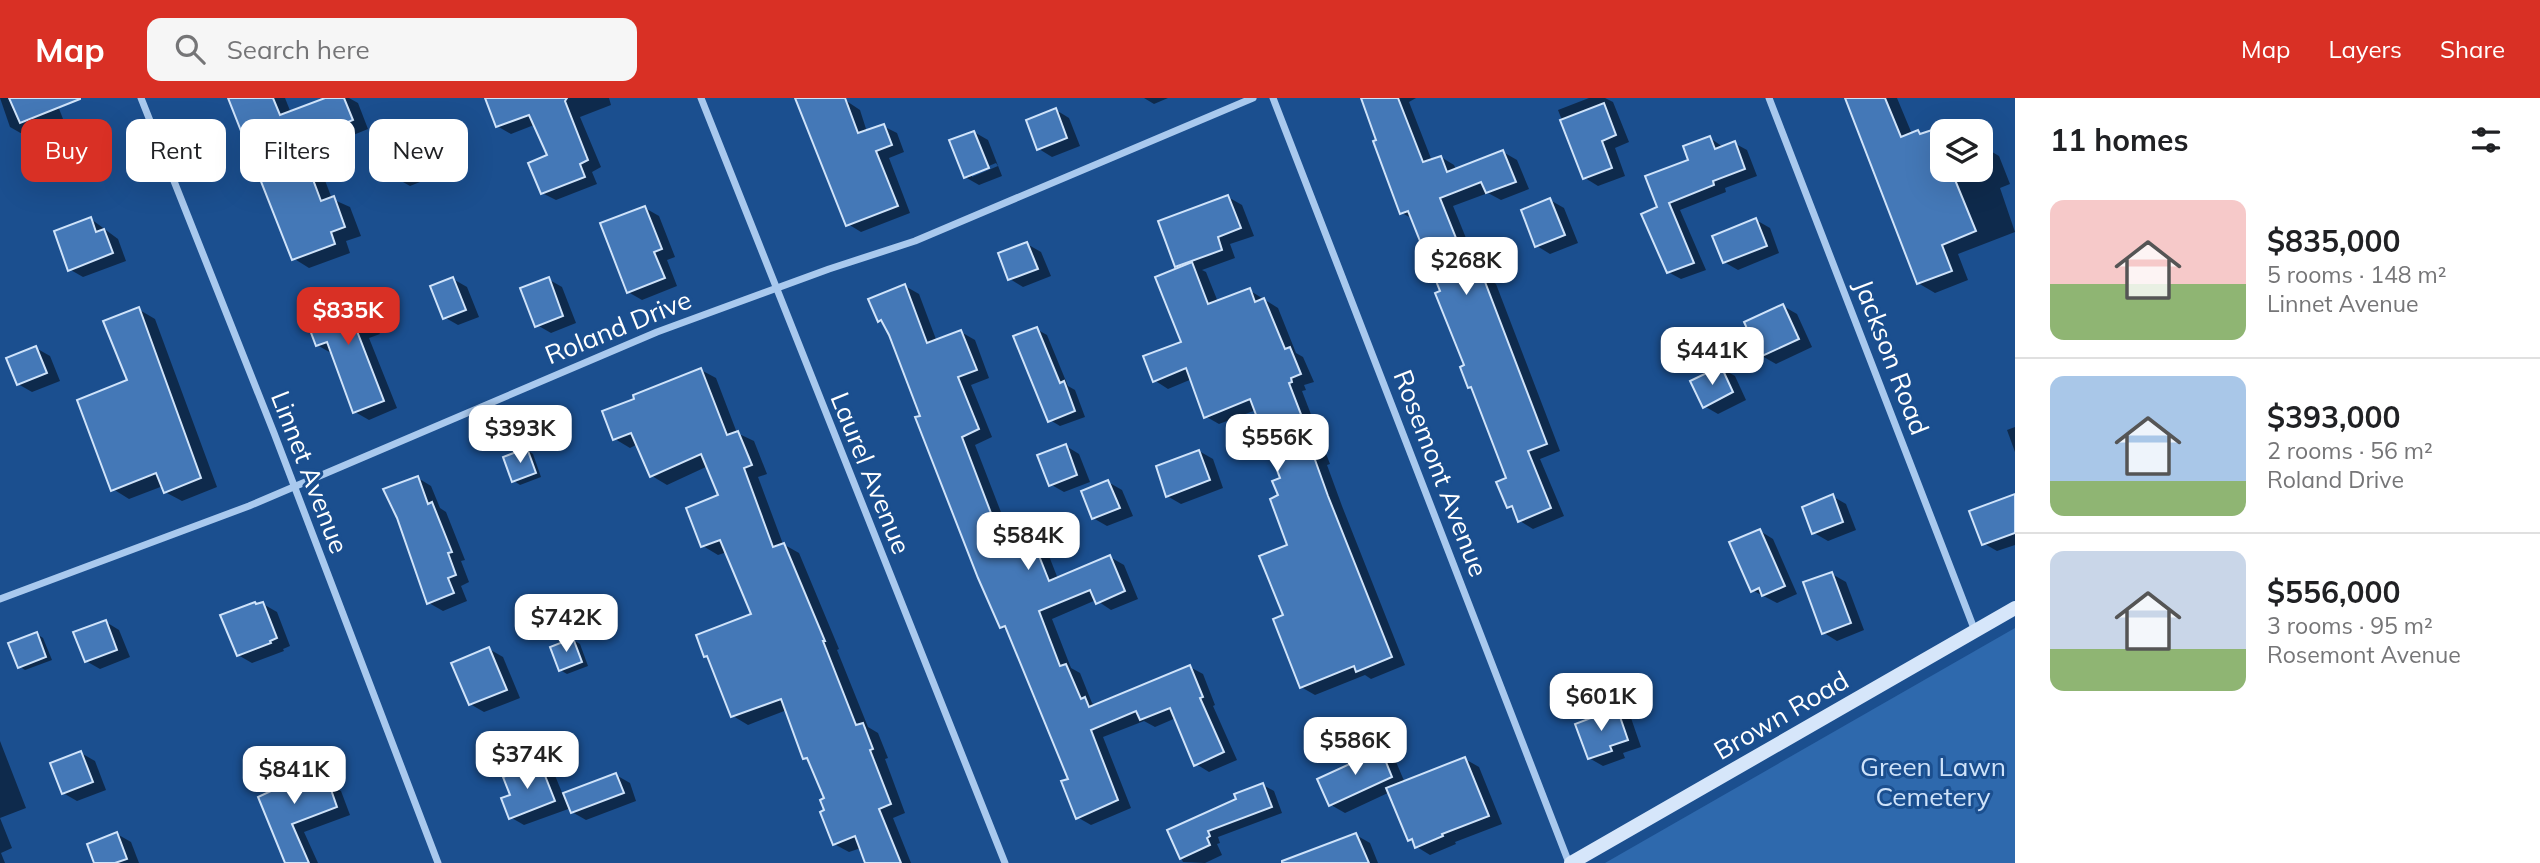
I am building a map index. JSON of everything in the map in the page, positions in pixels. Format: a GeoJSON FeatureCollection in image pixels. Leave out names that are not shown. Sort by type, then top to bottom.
{"type":"FeatureCollection","features":[{"type":"Feature","properties":{"kind":"main road","name":"Brown Road"},"geometry":{"type":"LineString","coordinates":[[1570,863],[2015,608]]}},
{"type":"Feature","properties":{"kind":"street","name":"Linnet Avenue"},"geometry":{"type":"LineString","coordinates":[[141,98],[438,863]]}},
{"type":"Feature","properties":{"kind":"street","name":"Laurel Avenue"},"geometry":{"type":"LineString","coordinates":[[701,98],[1005,863]]}},
{"type":"Feature","properties":{"kind":"street","name":"Roland Drive"},"geometry":{"type":"LineString","coordinates":[[0,599],[293,488],[332,469],[657,332],[775,288],[915,241],[1253,98]]}},
{"type":"Feature","properties":{"kind":"street","name":"Rosemont Avenue"},"geometry":{"type":"LineString","coordinates":[[1273,98],[1570,863]]}},
{"type":"Feature","properties":{"kind":"street","name":"Jackson Road"},"geometry":{"type":"LineString","coordinates":[[1769,98],[1976,631]]}},
{"type":"Feature","properties":{"kind":"green space","name":"Green Lawn Cemetery"},"geometry":{"type":"Polygon","coordinates":[[[2015,628],[2015,863],[1605,863],[2015,628]]]}},
{"type":"Feature","properties":{"kind":"building"},"geometry":{"type":"Polygon","coordinates":[[[9,98],[80,98],[30,119],[21,119],[20,123],[9,98]]]}},
{"type":"Feature","properties":{"kind":"building"},"geometry":{"type":"Polygon","coordinates":[[[228,98],[273,98],[280,115],[325,98],[344,98],[353,119],[240,119],[240,128],[228,98]]]}},
{"type":"Feature","properties":{"kind":"building"},"geometry":{"type":"Polygon","coordinates":[[[485,98],[567,98],[565,101],[588,160],[580,164],[585,177],[541,194],[528,163],[547,155],[529,115],[496,127],[485,98]]]}},
{"type":"Feature","properties":{"kind":"building"},"geometry":{"type":"Polygon","coordinates":[[[795,98],[845,98],[858,133],[884,124],[892,145],[876,151],[898,206],[846,226],[795,98]]]}},
{"type":"Feature","properties":{"kind":"building"},"geometry":{"type":"Polygon","coordinates":[[[1361,98],[1398,98],[1423,162],[1441,156],[1447,172],[1503,150],[1516,182],[1486,193],[1481,182],[1440,198],[1472,278],[1482,274],[1547,444],[1528,451],[1551,508],[1518,522],[1512,506],[1507,508],[1496,482],[1506,478],[1471,387],[1468,388],[1460,367],[1464,365],[1435,293],[1440,291],[1408,211],[1400,214],[1373,141],[1376,140],[1361,98]]]}},
{"type":"Feature","properties":{"kind":"building"},"geometry":{"type":"Polygon","coordinates":[[[1845,98],[1885,98],[1901,137],[1918,130],[1920,134],[1930,131],[1930,182],[1956,182],[1976,231],[1942,245],[1952,271],[1917,284],[1845,98]]]}},
{"type":"Feature","properties":{"kind":"building"},"geometry":{"type":"Polygon","coordinates":[[[1604,103],[1616,135],[1602,141],[1612,168],[1583,179],[1560,120],[1604,103]]]}},
{"type":"Feature","properties":{"kind":"building"},"geometry":{"type":"Polygon","coordinates":[[[1056,108],[1067,138],[1037,150],[1026,120],[1056,108]]]}},
{"type":"Feature","properties":{"kind":"building"},"geometry":{"type":"Polygon","coordinates":[[[974,131],[989,168],[964,178],[949,140],[974,131]]]}},
{"type":"Feature","properties":{"kind":"building"},"geometry":{"type":"Polygon","coordinates":[[[1710,136],[1715,149],[1735,141],[1745,169],[1713,181],[1714,185],[1669,203],[1694,263],[1667,273],[1641,214],[1657,207],[1645,176],[1688,160],[1683,146],[1710,136]]]}},
{"type":"Feature","properties":{"kind":"building"},"geometry":{"type":"Polygon","coordinates":[[[261,182],[314,182],[321,201],[334,196],[345,227],[331,232],[335,244],[292,260],[261,182]]]}},
{"type":"Feature","properties":{"kind":"building"},"geometry":{"type":"Polygon","coordinates":[[[1228,195],[1241,228],[1218,237],[1222,250],[1175,267],[1158,221],[1228,195]]]}},
{"type":"Feature","properties":{"kind":"building"},"geometry":{"type":"Polygon","coordinates":[[[1550,198],[1565,235],[1535,247],[1521,210],[1550,198]]]}},
{"type":"Feature","properties":{"kind":"building"},"geometry":{"type":"Polygon","coordinates":[[[645,206],[662,249],[654,252],[665,278],[627,293],[600,223],[645,206]]]}},
{"type":"Feature","properties":{"kind":"building"},"geometry":{"type":"Polygon","coordinates":[[[91,217],[96,232],[104,229],[113,253],[68,271],[54,231],[91,217]]]}},
{"type":"Feature","properties":{"kind":"building"},"geometry":{"type":"Polygon","coordinates":[[[1756,218],[1767,246],[1723,263],[1712,236],[1756,218]]]}},
{"type":"Feature","properties":{"kind":"building"},"geometry":{"type":"Polygon","coordinates":[[[1027,242],[1038,269],[1008,280],[998,253],[1027,242]]]}},
{"type":"Feature","properties":{"kind":"building"},"geometry":{"type":"Polygon","coordinates":[[[1192,262],[1208,304],[1250,288],[1255,302],[1264,298],[1285,349],[1290,347],[1301,374],[1291,378],[1292,382],[1289,383],[1317,456],[1314,457],[1328,496],[1392,657],[1356,672],[1354,666],[1300,688],[1273,619],[1283,615],[1259,556],[1287,545],[1270,499],[1278,495],[1272,481],[1280,478],[1250,399],[1204,418],[1186,368],[1153,382],[1143,356],[1181,342],[1155,277],[1192,262]]]}},
{"type":"Feature","properties":{"kind":"building"},"geometry":{"type":"Polygon","coordinates":[[[453,277],[466,310],[443,319],[430,286],[453,277]]]}},
{"type":"Feature","properties":{"kind":"building"},"geometry":{"type":"Polygon","coordinates":[[[549,277],[563,316],[535,327],[520,288],[549,277]]]}},
{"type":"Feature","properties":{"kind":"building"},"geometry":{"type":"Polygon","coordinates":[[[905,284],[927,343],[961,330],[977,370],[958,377],[979,429],[962,437],[994,521],[1012,514],[1019,532],[1028,528],[1049,581],[1110,555],[1125,591],[1096,604],[1090,590],[1039,611],[1060,666],[1066,664],[1081,699],[1085,697],[1089,707],[1190,665],[1203,697],[1200,698],[1224,752],[1194,766],[1170,708],[1140,720],[1136,711],[1091,730],[1118,800],[1076,819],[1061,781],[1068,779],[1005,626],[1000,628],[978,578],[915,417],[920,416],[889,335],[881,320],[878,322],[868,299],[905,284]]]}},
{"type":"Feature","properties":{"kind":"building"},"geometry":{"type":"Polygon","coordinates":[[[364,291],[375,320],[366,323],[367,327],[357,331],[384,401],[353,413],[327,342],[316,346],[304,314],[364,291]]]}},
{"type":"Feature","properties":{"kind":"building"},"geometry":{"type":"Polygon","coordinates":[[[1783,304],[1799,339],[1760,357],[1744,322],[1783,304]]]}},
{"type":"Feature","properties":{"kind":"building"},"geometry":{"type":"Polygon","coordinates":[[[139,307],[201,478],[164,493],[156,473],[111,491],[77,400],[127,380],[103,321],[139,307]]]}},
{"type":"Feature","properties":{"kind":"building"},"geometry":{"type":"Polygon","coordinates":[[[1037,327],[1060,383],[1064,381],[1075,411],[1048,422],[1013,336],[1037,327]]]}},
{"type":"Feature","properties":{"kind":"building"},"geometry":{"type":"Polygon","coordinates":[[[36,346],[47,373],[17,385],[6,358],[36,346]]]}},
{"type":"Feature","properties":{"kind":"building"},"geometry":{"type":"Polygon","coordinates":[[[1721,366],[1733,392],[1703,408],[1690,381],[1721,366]]]}},
{"type":"Feature","properties":{"kind":"building"},"geometry":{"type":"Polygon","coordinates":[[[701,368],[727,435],[738,431],[752,465],[744,468],[773,547],[784,543],[856,725],[863,723],[873,749],[870,750],[891,804],[879,809],[901,863],[865,863],[855,836],[833,845],[820,812],[824,810],[820,800],[824,798],[807,758],[803,759],[781,699],[731,717],[696,635],[751,614],[720,540],[701,547],[686,508],[718,495],[701,454],[650,477],[631,433],[613,440],[602,411],[634,399],[633,395],[701,368]]]}},
{"type":"Feature","properties":{"kind":"building"},"geometry":{"type":"Polygon","coordinates":[[[1066,444],[1077,475],[1049,486],[1037,455],[1066,444]]]}},
{"type":"Feature","properties":{"kind":"building"},"geometry":{"type":"Polygon","coordinates":[[[527,448],[536,473],[512,482],[503,457],[527,448]]]}},
{"type":"Feature","properties":{"kind":"building"},"geometry":{"type":"Polygon","coordinates":[[[1199,450],[1210,480],[1166,497],[1156,466],[1199,450]]]}},
{"type":"Feature","properties":{"kind":"building"},"geometry":{"type":"Polygon","coordinates":[[[418,476],[428,504],[432,502],[452,552],[448,553],[456,575],[448,578],[454,593],[427,604],[397,518],[383,489],[418,476]]]}},
{"type":"Feature","properties":{"kind":"building"},"geometry":{"type":"Polygon","coordinates":[[[1108,480],[1120,508],[1092,519],[1081,491],[1108,480]]]}},
{"type":"Feature","properties":{"kind":"building"},"geometry":{"type":"Polygon","coordinates":[[[1833,494],[1843,522],[1812,534],[1802,507],[1833,494]]]}},
{"type":"Feature","properties":{"kind":"building"},"geometry":{"type":"Polygon","coordinates":[[[2015,494],[2015,533],[1982,545],[1969,511],[2015,494]]]}},
{"type":"Feature","properties":{"kind":"building"},"geometry":{"type":"Polygon","coordinates":[[[1760,529],[1785,586],[1762,596],[1759,588],[1751,592],[1729,542],[1760,529]]]}},
{"type":"Feature","properties":{"kind":"building"},"geometry":{"type":"Polygon","coordinates":[[[1832,572],[1851,623],[1822,634],[1803,582],[1832,572]]]}},
{"type":"Feature","properties":{"kind":"building"},"geometry":{"type":"Polygon","coordinates":[[[255,602],[263,602],[277,638],[237,656],[220,615],[255,602]]]}},
{"type":"Feature","properties":{"kind":"building"},"geometry":{"type":"Polygon","coordinates":[[[106,620],[117,650],[85,662],[73,632],[106,620]]]}},
{"type":"Feature","properties":{"kind":"building"},"geometry":{"type":"Polygon","coordinates":[[[37,632],[46,657],[18,668],[8,643],[37,632]]]}},
{"type":"Feature","properties":{"kind":"building"},"geometry":{"type":"Polygon","coordinates":[[[573,638],[582,662],[559,671],[550,647],[573,638]]]}},
{"type":"Feature","properties":{"kind":"building"},"geometry":{"type":"Polygon","coordinates":[[[489,647],[507,690],[469,705],[451,663],[489,647]]]}},
{"type":"Feature","properties":{"kind":"building"},"geometry":{"type":"Polygon","coordinates":[[[1617,708],[1628,740],[1610,746],[1612,751],[1588,759],[1575,724],[1617,708]]]}},
{"type":"Feature","properties":{"kind":"building"},"geometry":{"type":"Polygon","coordinates":[[[1380,747],[1392,777],[1329,806],[1317,779],[1352,763],[1351,759],[1380,747]]]}},
{"type":"Feature","properties":{"kind":"building"},"geometry":{"type":"Polygon","coordinates":[[[81,751],[93,782],[62,794],[50,763],[81,751]]]}},
{"type":"Feature","properties":{"kind":"building"},"geometry":{"type":"Polygon","coordinates":[[[1465,757],[1489,816],[1442,834],[1443,836],[1415,848],[1412,839],[1408,841],[1386,788],[1465,757]]]}},
{"type":"Feature","properties":{"kind":"building"},"geometry":{"type":"Polygon","coordinates":[[[301,761],[304,768],[309,767],[316,786],[328,781],[337,807],[292,824],[309,863],[285,863],[258,797],[271,791],[264,775],[301,761]]]}},
{"type":"Feature","properties":{"kind":"building"},"geometry":{"type":"Polygon","coordinates":[[[540,763],[555,801],[509,819],[501,798],[510,795],[503,777],[540,763]]]}},
{"type":"Feature","properties":{"kind":"building"},"geometry":{"type":"Polygon","coordinates":[[[616,773],[624,793],[571,813],[563,793],[616,773]]]}},
{"type":"Feature","properties":{"kind":"building"},"geometry":{"type":"Polygon","coordinates":[[[1263,783],[1272,807],[1208,831],[1210,845],[1180,859],[1167,830],[1236,799],[1234,794],[1263,783]]]}},
{"type":"Feature","properties":{"kind":"building"},"geometry":{"type":"Polygon","coordinates":[[[117,832],[127,859],[115,863],[94,863],[87,844],[117,832]]]}},
{"type":"Feature","properties":{"kind":"building"},"geometry":{"type":"Polygon","coordinates":[[[1356,833],[1369,863],[1282,863],[1282,861],[1356,833]]]}}]}
